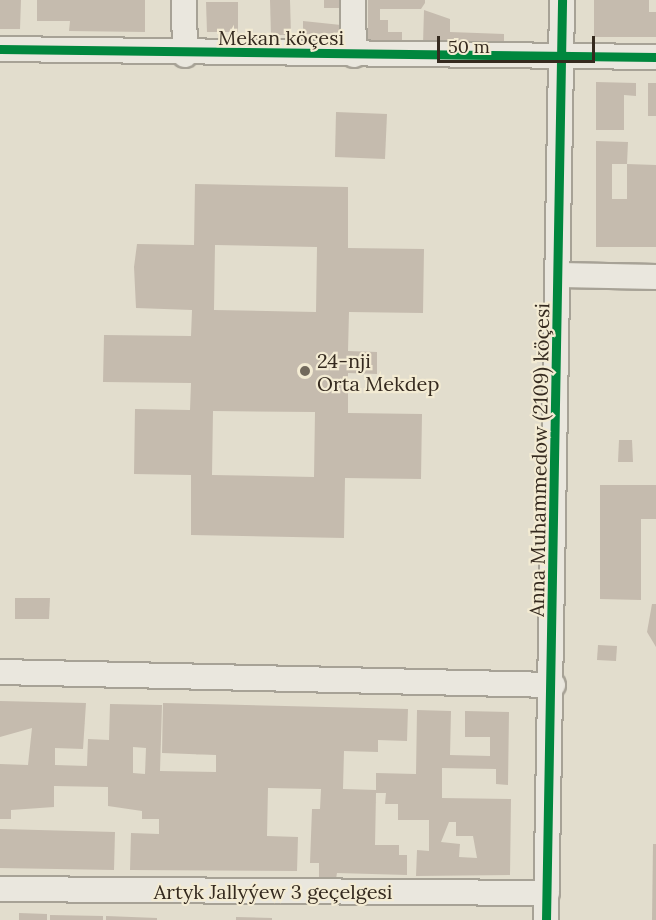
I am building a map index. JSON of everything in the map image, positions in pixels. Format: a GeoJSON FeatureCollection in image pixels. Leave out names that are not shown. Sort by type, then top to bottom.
{"type":"FeatureCollection","features":[{"type":"Feature","properties":{"kind":"street"},"geometry":{"type":"LineString","coordinates":[[184,0],[185,55]]}},
{"type":"Feature","properties":{"kind":"street"},"geometry":{"type":"LineString","coordinates":[[353,0],[354,55]]}},
{"type":"Feature","properties":{"kind":"street","name":"Anna Muhammedow (2109) köçesi"},"geometry":{"type":"LineString","coordinates":[[546,920],[561,275],[562,0]]}},
{"type":"Feature","properties":{"kind":"street","name":"Mekan köçesi"},"geometry":{"type":"LineString","coordinates":[[0,49],[185,55],[656,57]]}},
{"type":"Feature","properties":{"kind":"street"},"geometry":{"type":"LineString","coordinates":[[561,275],[656,277]]}},
{"type":"Feature","properties":{"kind":"street"},"geometry":{"type":"LineString","coordinates":[[0,672],[553,685]]}},
{"type":"Feature","properties":{"kind":"street","name":"Artyk Jallyýew 3 geçelgesi"},"geometry":{"type":"LineString","coordinates":[[0,889],[547,893]]}},
{"type":"Feature","properties":{"kind":"building"},"geometry":{"type":"Polygon","coordinates":[[[0,0],[21,0],[20,29],[0,29],[0,0]]]}},
{"type":"Feature","properties":{"kind":"building"},"geometry":{"type":"Polygon","coordinates":[[[37,0],[145,0],[145,32],[69,31],[70,21],[37,21],[37,0]]]}},
{"type":"Feature","properties":{"kind":"building"},"geometry":{"type":"Polygon","coordinates":[[[270,0],[290,0],[291,35],[271,35],[270,0]]]}},
{"type":"Feature","properties":{"kind":"building"},"geometry":{"type":"Polygon","coordinates":[[[324,0],[340,0],[340,8],[324,8],[324,0]]]}},
{"type":"Feature","properties":{"kind":"building"},"geometry":{"type":"Polygon","coordinates":[[[368,0],[425,0],[425,3],[421,9],[380,9],[380,20],[388,20],[388,32],[402,32],[402,42],[368,42],[368,0]]]}},
{"type":"Feature","properties":{"kind":"building"},"geometry":{"type":"Polygon","coordinates":[[[594,0],[649,0],[649,12],[656,12],[656,37],[594,37],[594,0]]]}},
{"type":"Feature","properties":{"kind":"building"},"geometry":{"type":"Polygon","coordinates":[[[206,2],[238,2],[238,32],[207,32],[206,2]]]}},
{"type":"Feature","properties":{"kind":"building"},"geometry":{"type":"Polygon","coordinates":[[[424,10],[450,19],[450,32],[504,34],[504,46],[423,44],[424,10]]]}},
{"type":"Feature","properties":{"kind":"building"},"geometry":{"type":"Polygon","coordinates":[[[303,21],[341,25],[341,33],[303,34],[303,21]]]}},
{"type":"Feature","properties":{"kind":"building"},"geometry":{"type":"Polygon","coordinates":[[[596,82],[636,83],[636,96],[624,95],[624,130],[596,130],[596,82]]]}},
{"type":"Feature","properties":{"kind":"building"},"geometry":{"type":"Polygon","coordinates":[[[648,83],[656,83],[656,116],[648,116],[648,83]]]}},
{"type":"Feature","properties":{"kind":"building"},"geometry":{"type":"Polygon","coordinates":[[[336,112],[387,114],[385,159],[335,157],[336,112]]]}},
{"type":"Feature","properties":{"kind":"building"},"geometry":{"type":"Polygon","coordinates":[[[596,141],[628,142],[627,164],[656,165],[656,247],[596,247],[596,141]],[[612,164],[612,199],[627,199],[627,164],[612,164]]]}},
{"type":"Feature","properties":{"kind":"building"},"geometry":{"type":"Polygon","coordinates":[[[195,184],[348,187],[348,248],[424,249],[423,313],[349,312],[348,351],[377,352],[377,374],[348,373],[348,413],[422,414],[421,479],[345,478],[344,538],[191,535],[191,475],[134,474],[135,409],[190,410],[191,383],[103,382],[104,335],[191,336],[192,310],[136,308],[134,267],[137,244],[194,245],[195,184]],[[215,245],[214,310],[316,312],[317,247],[215,245]],[[213,411],[212,475],[314,477],[315,412],[213,411]]]}},
{"type":"Feature","properties":{"kind":"building"},"geometry":{"type":"Polygon","coordinates":[[[619,440],[632,440],[633,462],[618,462],[619,440]]]}},
{"type":"Feature","properties":{"kind":"building"},"geometry":{"type":"Polygon","coordinates":[[[600,485],[656,485],[656,519],[641,519],[641,600],[600,599],[600,485]]]}},
{"type":"Feature","properties":{"kind":"building"},"geometry":{"type":"Polygon","coordinates":[[[15,598],[50,598],[49,619],[15,619],[15,598]]]}},
{"type":"Feature","properties":{"kind":"building"},"geometry":{"type":"Polygon","coordinates":[[[652,604],[656,604],[656,647],[647,632],[652,604]]]}},
{"type":"Feature","properties":{"kind":"building"},"geometry":{"type":"Polygon","coordinates":[[[598,645],[617,646],[616,661],[597,660],[598,645]]]}},
{"type":"Feature","properties":{"kind":"building"},"geometry":{"type":"Polygon","coordinates":[[[0,701],[86,703],[83,749],[55,748],[55,765],[87,766],[88,739],[109,740],[110,704],[162,705],[160,771],[216,772],[216,755],[162,753],[163,703],[408,709],[407,741],[378,740],[378,752],[344,751],[343,789],[376,790],[376,773],[416,774],[417,710],[451,711],[450,755],[490,756],[490,737],[465,737],[465,711],[509,712],[508,785],[496,784],[496,769],[442,768],[442,798],[511,799],[510,875],[416,876],[417,850],[429,851],[429,820],[398,820],[398,804],[385,804],[386,793],[376,793],[375,845],[399,845],[399,855],[407,855],[407,875],[337,873],[336,879],[319,878],[319,863],[310,863],[312,809],[320,809],[321,789],[268,788],[267,836],[298,837],[297,871],[130,870],[131,833],[159,834],[159,819],[142,819],[142,811],[108,806],[108,787],[54,786],[54,807],[11,810],[11,819],[0,819],[0,764],[28,765],[32,728],[0,737],[0,701]],[[133,747],[133,773],[145,774],[146,748],[133,747]],[[449,822],[441,842],[460,844],[459,857],[477,858],[473,836],[456,836],[456,822],[449,822]]]}},
{"type":"Feature","properties":{"kind":"building"},"geometry":{"type":"Polygon","coordinates":[[[0,829],[115,832],[114,870],[0,868],[0,829]]]}},
{"type":"Feature","properties":{"kind":"building"},"geometry":{"type":"Polygon","coordinates":[[[653,844],[656,844],[656,920],[652,920],[653,844]]]}},
{"type":"Feature","properties":{"kind":"building"},"geometry":{"type":"Polygon","coordinates":[[[19,913],[47,914],[47,920],[19,920],[19,913]]]}},
{"type":"Feature","properties":{"kind":"building"},"geometry":{"type":"Polygon","coordinates":[[[50,915],[103,916],[103,920],[50,920],[50,915]]]}},
{"type":"Feature","properties":{"kind":"building"},"geometry":{"type":"Polygon","coordinates":[[[106,916],[157,918],[157,920],[106,920],[106,916]]]}},
{"type":"Feature","properties":{"kind":"building"},"geometry":{"type":"Polygon","coordinates":[[[236,917],[272,918],[272,920],[236,920],[236,917]]]}},
{"type":"Feature","properties":{"kind":"cycle path"},"geometry":{"type":"LineString","coordinates":[[546,920],[562,0]]}},
{"type":"Feature","properties":{"kind":"cycle path"},"geometry":{"type":"LineString","coordinates":[[0,49],[656,57]]}},
{"type":"Feature","properties":{"kind":"place","name":"24-nji Orta Mekdep"},"geometry":{"type":"Point","coordinates":[305,371]}}]}
